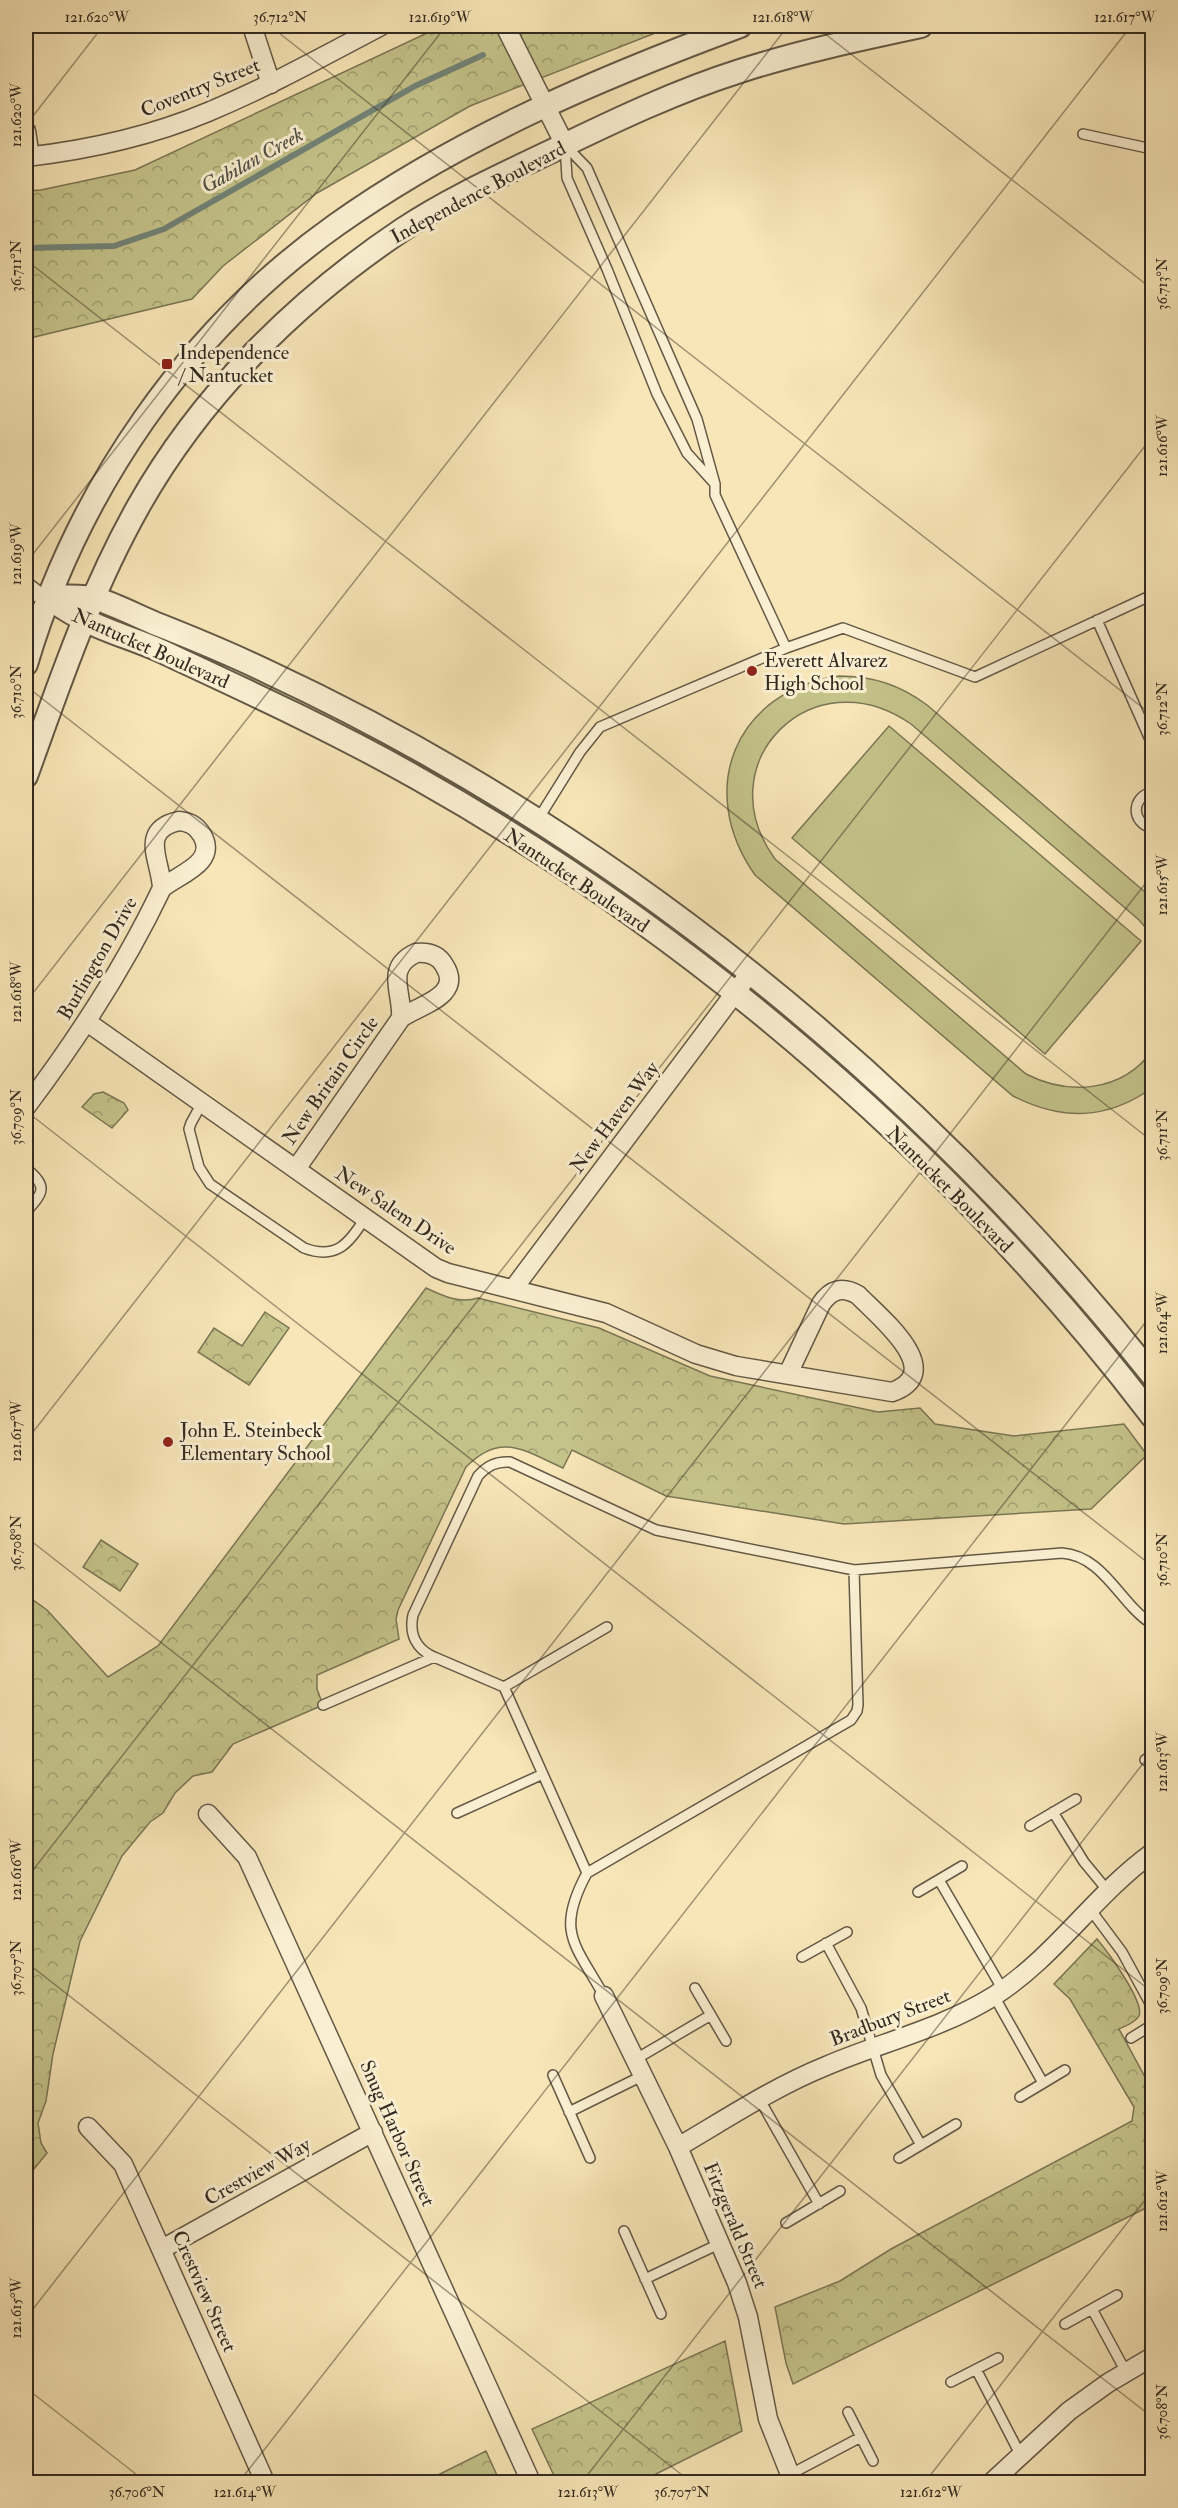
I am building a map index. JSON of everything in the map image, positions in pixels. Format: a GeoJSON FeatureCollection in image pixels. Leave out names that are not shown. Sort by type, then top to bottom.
{"type":"FeatureCollection","features":[{"type":"Feature","properties":{"kind":"street"},"geometry":{"type":"LineString","coordinates":[[252,26],[271,84]]}},
{"type":"Feature","properties":{"kind":"street","name":"Coventry Street"},"geometry":{"type":"LineString","coordinates":[[28,157],[124,139],[164,128],[271,84],[381,26]]}},
{"type":"Feature","properties":{"kind":"street"},"geometry":{"type":"LineString","coordinates":[[505,26],[564,145]]}},
{"type":"Feature","properties":{"kind":"street"},"geometry":{"type":"LineString","coordinates":[[26,664],[36,597],[70,544],[119,455],[159,398],[238,306],[334,226],[386,192],[467,146],[545,107],[740,26]]}},
{"type":"Feature","properties":{"kind":"street","name":"Independence Boulevard"},"geometry":{"type":"LineString","coordinates":[[26,776],[84,620],[109,561],[139,504],[178,445],[232,376],[278,329],[340,275],[405,228],[494,179],[633,112],[738,71],[826,47],[921,26]]}},
{"type":"Feature","properties":{"kind":"street"},"geometry":{"type":"LineString","coordinates":[[26,130],[28,157]]}},
{"type":"Feature","properties":{"kind":"street","name":"Nantucket Boulevard"},"geometry":{"type":"LineString","coordinates":[[36,597],[94,598],[296,684],[388,732],[530,832],[614,903],[735,994],[816,1060],[978,1213],[1070,1313],[1152,1416]]}},
{"type":"Feature","properties":{"kind":"street","name":"Nantucket Boulevard"},"geometry":{"type":"LineString","coordinates":[[36,597],[84,620],[153,647],[315,723],[420,780],[600,863],[750,973],[890,1092],[976,1176],[1080,1286],[1152,1375]]}},
{"type":"Feature","properties":{"kind":"street","name":"Burlington Drive"},"geometry":{"type":"LineString","coordinates":[[26,1107],[87,1022],[135,945],[162,888]]}},
{"type":"Feature","properties":{"kind":"street","name":"New Haven Way"},"geometry":{"type":"LineString","coordinates":[[513,1289],[750,973]]}},
{"type":"Feature","properties":{"kind":"street","name":"New Britain Circle"},"geometry":{"type":"LineString","coordinates":[[296,1169],[401,1018]]}},
{"type":"Feature","properties":{"kind":"street","name":"New Salem Drive"},"geometry":{"type":"LineString","coordinates":[[87,1022],[436,1268],[448,1273],[606,1313],[717,1361],[788,1374],[892,1392],[906,1384],[912,1377],[915,1366],[908,1348],[858,1295],[850,1290],[837,1289],[828,1295],[822,1304],[788,1374]]}},
{"type":"Feature","properties":{"kind":"street","name":"Snug Harbor Street"},"geometry":{"type":"LineString","coordinates":[[208,1814],[247,1857],[531,2482]]}},
{"type":"Feature","properties":{"kind":"street","name":"Bradbury Street"},"geometry":{"type":"LineString","coordinates":[[678,2147],[817,2069],[945,2022],[998,1993],[1053,1949],[1108,1891],[1152,1853]]}},
{"type":"Feature","properties":{"kind":"street","name":"Fitzgerald Street"},"geometry":{"type":"LineString","coordinates":[[604,1996],[678,2147],[744,2300],[768,2419],[791,2479]]}},
{"type":"Feature","properties":{"kind":"street","name":"Crestview Street"},"geometry":{"type":"LineString","coordinates":[[88,2127],[123,2164],[265,2482]]}},
{"type":"Feature","properties":{"kind":"street","name":"Crestview Way"},"geometry":{"type":"LineString","coordinates":[[162,2249],[373,2132]]}},
{"type":"Feature","properties":{"kind":"street"},"geometry":{"type":"LineString","coordinates":[[992,2482],[1069,2411],[1152,2357]]}},
{"type":"Feature","properties":{"kind":"lane"},"geometry":{"type":"LineString","coordinates":[[1083,134],[1152,149]]}},
{"type":"Feature","properties":{"kind":"lane"},"geometry":{"type":"LineString","coordinates":[[564,145],[567,178],[607,269],[657,394],[687,453],[715,484]]}},
{"type":"Feature","properties":{"kind":"lane"},"geometry":{"type":"LineString","coordinates":[[564,145],[587,168],[629,260],[698,419],[715,484],[715,495],[786,648]]}},
{"type":"Feature","properties":{"kind":"lane"},"geometry":{"type":"LineString","coordinates":[[1152,157],[1150,176],[1152,184]]}},
{"type":"Feature","properties":{"kind":"lane"},"geometry":{"type":"LineString","coordinates":[[26,581],[36,597]]}},
{"type":"Feature","properties":{"kind":"lane"},"geometry":{"type":"LineString","coordinates":[[530,832],[580,752],[600,727],[786,648],[843,628],[975,677],[1152,595]]}},
{"type":"Feature","properties":{"kind":"lane"},"geometry":{"type":"LineString","coordinates":[[1097,620],[1152,744]]}},
{"type":"Feature","properties":{"kind":"lane"},"geometry":{"type":"LineString","coordinates":[[1150,829],[1138,819],[1136,807],[1141,797],[1152,792]]}},
{"type":"Feature","properties":{"kind":"lane"},"geometry":{"type":"LineString","coordinates":[[202,1103],[189,1129],[199,1167],[210,1184],[304,1248],[316,1253],[330,1253],[346,1244],[365,1218]]}},
{"type":"Feature","properties":{"kind":"lane"},"geometry":{"type":"LineString","coordinates":[[26,1168],[41,1184],[42,1191],[40,1197],[26,1212]]}},
{"type":"Feature","properties":{"kind":"lane"},"geometry":{"type":"LineString","coordinates":[[587,1873],[504,1687],[424,1652],[418,1646],[412,1632],[412,1614],[478,1476],[489,1467],[501,1462],[510,1462],[656,1530],[854,1570],[1071,1553],[1086,1559],[1152,1624]]}},
{"type":"Feature","properties":{"kind":"lane"},"geometry":{"type":"LineString","coordinates":[[604,1996],[577,1952],[570,1926],[575,1895],[587,1873],[850,1720],[857,1711],[858,1705],[854,1570]]}},
{"type":"Feature","properties":{"kind":"lane"},"geometry":{"type":"LineString","coordinates":[[504,1687],[607,1627]]}},
{"type":"Feature","properties":{"kind":"lane"},"geometry":{"type":"LineString","coordinates":[[323,1705],[434,1657]]}},
{"type":"Feature","properties":{"kind":"lane"},"geometry":{"type":"LineString","coordinates":[[457,1813],[543,1774]]}},
{"type":"Feature","properties":{"kind":"lane"},"geometry":{"type":"LineString","coordinates":[[1030,1826],[1076,1799]]}},
{"type":"Feature","properties":{"kind":"lane"},"geometry":{"type":"LineString","coordinates":[[1053,1812],[1084,1862],[1108,1891]]}},
{"type":"Feature","properties":{"kind":"lane"},"geometry":{"type":"LineString","coordinates":[[918,1892],[962,1866]]}},
{"type":"Feature","properties":{"kind":"lane"},"geometry":{"type":"LineString","coordinates":[[939,1880],[1043,2083]]}},
{"type":"Feature","properties":{"kind":"lane"},"geometry":{"type":"LineString","coordinates":[[1090,1909],[1122,1952],[1152,2007]]}},
{"type":"Feature","properties":{"kind":"lane"},"geometry":{"type":"LineString","coordinates":[[802,1957],[847,1932]]}},
{"type":"Feature","properties":{"kind":"lane"},"geometry":{"type":"LineString","coordinates":[[826,1943],[856,1997],[881,2075],[921,2145]]}},
{"type":"Feature","properties":{"kind":"lane"},"geometry":{"type":"LineString","coordinates":[[695,1988],[726,2041]]}},
{"type":"Feature","properties":{"kind":"lane"},"geometry":{"type":"LineString","coordinates":[[569,2112],[640,2067],[711,2015]]}},
{"type":"Feature","properties":{"kind":"lane"},"geometry":{"type":"LineString","coordinates":[[1131,2038],[1152,2025]]}},
{"type":"Feature","properties":{"kind":"lane"},"geometry":{"type":"LineString","coordinates":[[1020,2097],[1065,2070]]}},
{"type":"Feature","properties":{"kind":"lane"},"geometry":{"type":"LineString","coordinates":[[553,2075],[590,2158]]}},
{"type":"Feature","properties":{"kind":"lane"},"geometry":{"type":"LineString","coordinates":[[760,2100],[819,2204]]}},
{"type":"Feature","properties":{"kind":"lane"},"geometry":{"type":"LineString","coordinates":[[898,2158],[956,2124]]}},
{"type":"Feature","properties":{"kind":"lane"},"geometry":{"type":"LineString","coordinates":[[786,2223],[840,2191]]}},
{"type":"Feature","properties":{"kind":"lane"},"geometry":{"type":"LineString","coordinates":[[624,2231],[661,2314]]}},
{"type":"Feature","properties":{"kind":"lane"},"geometry":{"type":"LineString","coordinates":[[645,2279],[721,2243]]}},
{"type":"Feature","properties":{"kind":"lane"},"geometry":{"type":"LineString","coordinates":[[1065,2324],[1117,2295]]}},
{"type":"Feature","properties":{"kind":"lane"},"geometry":{"type":"LineString","coordinates":[[1092,2309],[1126,2372]]}},
{"type":"Feature","properties":{"kind":"lane"},"geometry":{"type":"LineString","coordinates":[[951,2382],[998,2358]]}},
{"type":"Feature","properties":{"kind":"lane"},"geometry":{"type":"LineString","coordinates":[[976,2369],[1021,2456]]}},
{"type":"Feature","properties":{"kind":"lane"},"geometry":{"type":"LineString","coordinates":[[848,2412],[873,2461]]}},
{"type":"Feature","properties":{"kind":"lane"},"geometry":{"type":"LineString","coordinates":[[791,2479],[861,2437]]}},
{"type":"Feature","properties":{"kind":"green space"},"geometry":{"type":"Polygon","coordinates":[[[442,26],[673,26],[470,106],[317,193],[223,266],[192,299],[26,339],[26,191],[41,190],[135,170],[442,26]]]}},
{"type":"Feature","properties":{"kind":"green space"},"geometry":{"type":"Polygon","coordinates":[[[839,676],[886,683],[907,692],[927,705],[1152,898],[1152,935],[1139,920],[911,724],[874,706],[839,702],[806,711],[780,730],[761,756],[753,788],[757,823],[775,859],[1026,1074],[1060,1085],[1094,1086],[1126,1075],[1140,1065],[1152,1051],[1152,1088],[1118,1106],[1084,1113],[1049,1110],[1013,1096],[755,875],[737,843],[728,810],[728,779],[736,749],[751,723],[774,701],[803,685],[839,676]]]}},
{"type":"Feature","properties":{"kind":"green space"},"geometry":{"type":"Polygon","coordinates":[[[889,726],[1141,941],[1045,1054],[792,838],[889,726]]]}},
{"type":"Feature","properties":{"kind":"green space"},"geometry":{"type":"Polygon","coordinates":[[[103,1092],[124,1103],[128,1110],[112,1128],[82,1107],[94,1094],[103,1092]]]}},
{"type":"Feature","properties":{"kind":"green space"},"geometry":{"type":"Polygon","coordinates":[[[426,1288],[452,1298],[471,1300],[478,1298],[599,1328],[710,1376],[878,1412],[920,1408],[935,1424],[1014,1436],[1124,1424],[1147,1455],[1091,1509],[844,1524],[666,1496],[572,1450],[563,1468],[513,1448],[502,1447],[479,1456],[466,1467],[398,1610],[396,1619],[399,1639],[317,1675],[317,1689],[323,1705],[233,1744],[212,1772],[193,1776],[175,1793],[163,1813],[150,1822],[122,1856],[80,1941],[53,2054],[46,2101],[38,2123],[41,2143],[47,2153],[26,2179],[26,1595],[47,1610],[108,1677],[158,1646],[426,1288]]]}},
{"type":"Feature","properties":{"kind":"green space"},"geometry":{"type":"Polygon","coordinates":[[[265,1312],[289,1328],[249,1385],[198,1352],[214,1328],[242,1346],[265,1312]]]}},
{"type":"Feature","properties":{"kind":"green space"},"geometry":{"type":"Polygon","coordinates":[[[101,1540],[138,1564],[120,1591],[83,1567],[101,1540]]]}},
{"type":"Feature","properties":{"kind":"green space"},"geometry":{"type":"Polygon","coordinates":[[[1097,1939],[1124,1977],[1139,2009],[1137,2018],[1119,2029],[1152,2090],[1152,2205],[793,2384],[786,2363],[775,2307],[840,2281],[891,2249],[1132,2121],[1134,2107],[1070,1999],[1054,1984],[1097,1939]]]}},
{"type":"Feature","properties":{"kind":"green space"},"geometry":{"type":"Polygon","coordinates":[[[725,2341],[742,2431],[640,2482],[557,2482],[532,2429],[725,2341]]]}},
{"type":"Feature","properties":{"kind":"green space"},"geometry":{"type":"Polygon","coordinates":[[[486,2451],[500,2482],[424,2482],[486,2451]]]}},
{"type":"Feature","properties":{"kind":"waterway","name":"Gabilan Creek"},"geometry":{"type":"LineString","coordinates":[[26,248],[114,246],[164,229],[415,86],[483,55]]}},
{"type":"Feature","properties":{"kind":"place","name":"Independence / Nantucket"},"geometry":{"type":"Point","coordinates":[167,364]}},
{"type":"Feature","properties":{"kind":"place","name":"Everett Alvarez High School"},"geometry":{"type":"Point","coordinates":[752,671]}},
{"type":"Feature","properties":{"kind":"place","name":"John E. Steinbeck Elementary School"},"geometry":{"type":"Point","coordinates":[168,1442]}}]}
